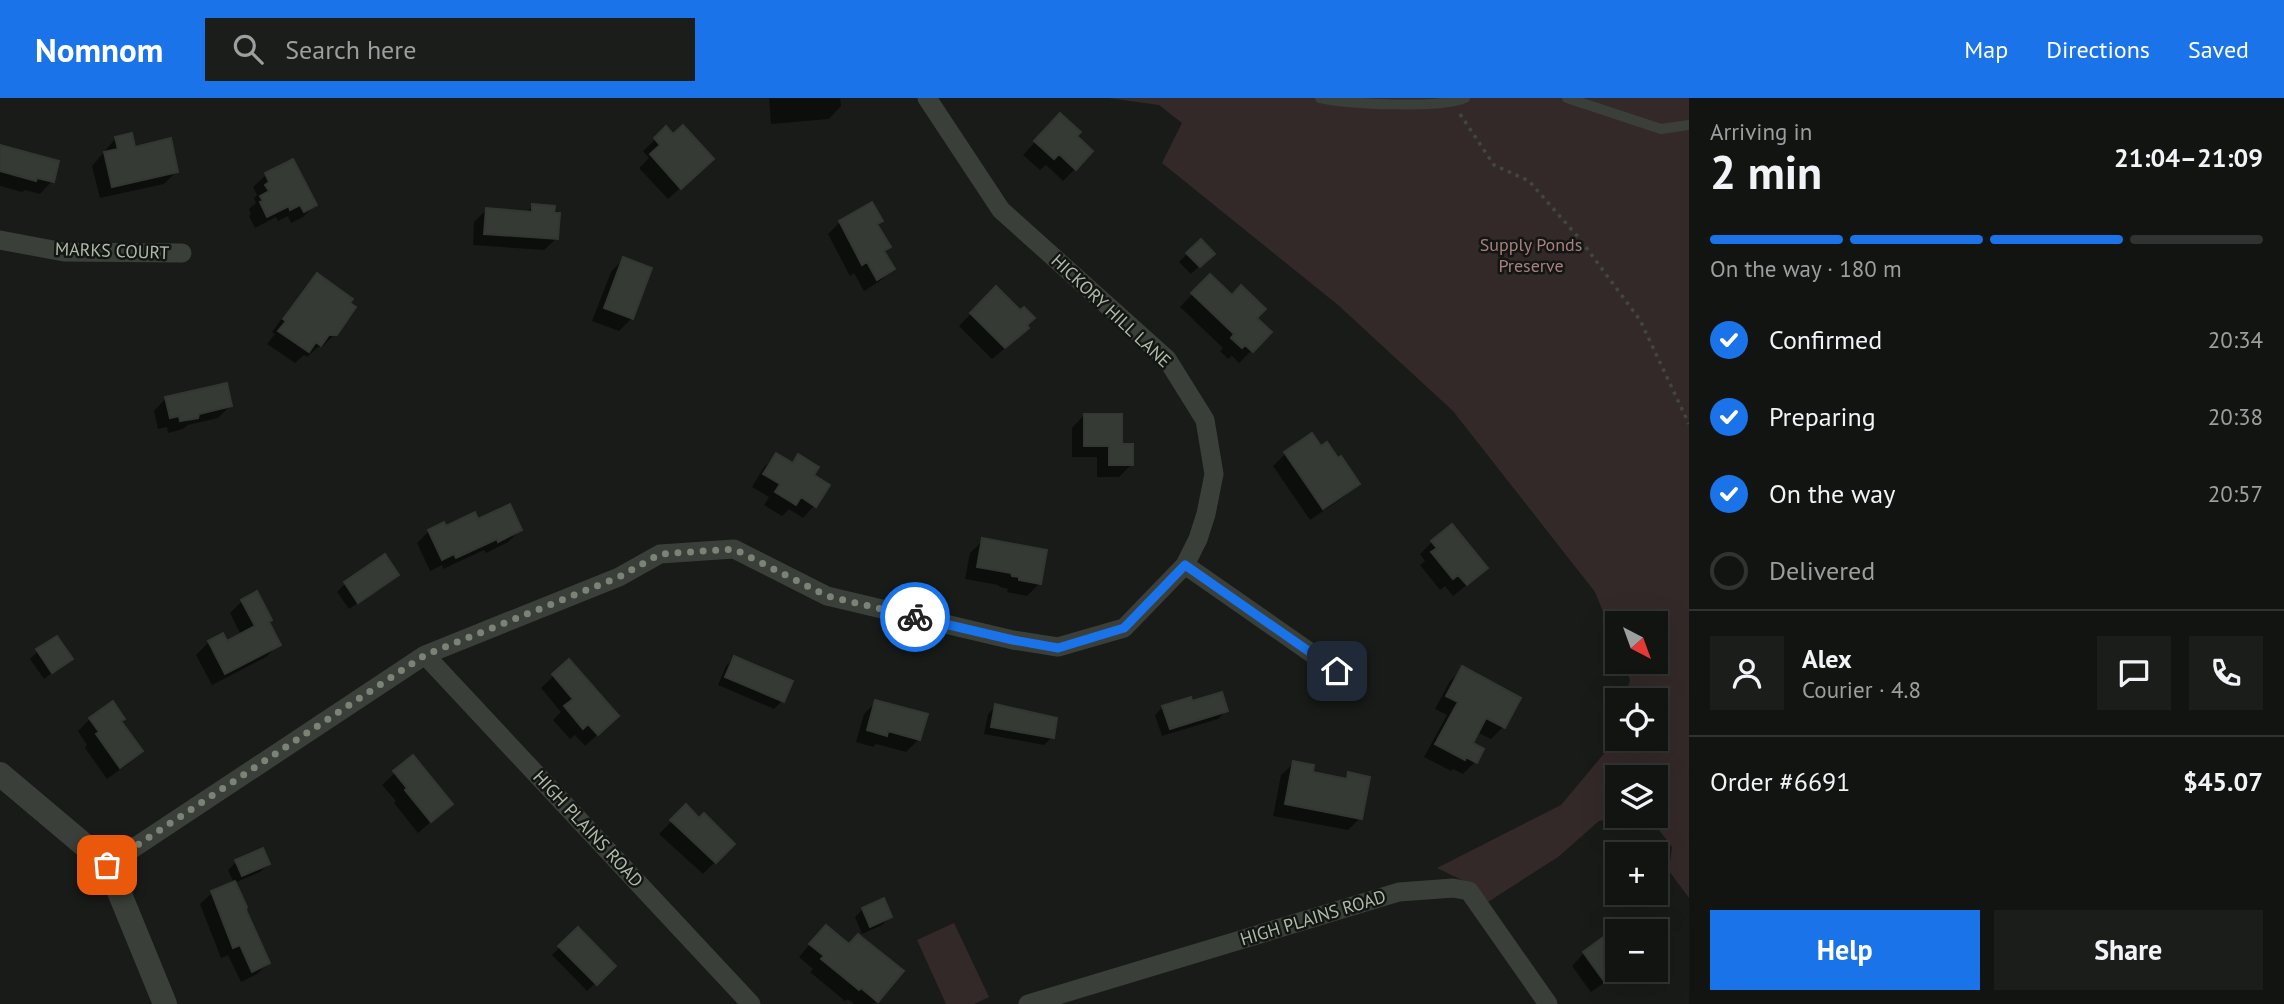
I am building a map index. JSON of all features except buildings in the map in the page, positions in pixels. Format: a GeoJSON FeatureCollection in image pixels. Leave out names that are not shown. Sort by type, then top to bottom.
{"type":"FeatureCollection","features":[{"type":"Feature","properties":{"kind":"street","name":"HICKORY HILL LANE"},"geometry":{"type":"LineString","coordinates":[[107,865],[425,655],[619,577],[660,554],[734,549],[827,596],[1058,648],[1124,628],[1185,565],[1202,527],[1214,474],[1205,420],[1167,359],[1001,210],[927,98]]}},
{"type":"Feature","properties":{"kind":"street","name":"MARKS COURT"},"geometry":{"type":"LineString","coordinates":[[0,240],[64,252],[182,253]]}},
{"type":"Feature","properties":{"kind":"street"},"geometry":{"type":"LineString","coordinates":[[1185,565],[1337,671]]}},
{"type":"Feature","properties":{"kind":"street","name":"HIGH PLAINS ROAD"},"geometry":{"type":"LineString","coordinates":[[425,655],[751,1004]]}},
{"type":"Feature","properties":{"kind":"street"},"geometry":{"type":"LineString","coordinates":[[0,774],[107,865],[165,1004]]}},
{"type":"Feature","properties":{"kind":"street","name":"HIGH PLAINS ROAD"},"geometry":{"type":"LineString","coordinates":[[1028,1004],[1399,892],[1453,888],[1469,891],[1548,1004]]}},
{"type":"Feature","properties":{"kind":"lane"},"geometry":{"type":"LineString","coordinates":[[1320,98],[1340,103],[1460,100]]}},
{"type":"Feature","properties":{"kind":"lane"},"geometry":{"type":"LineString","coordinates":[[1567,98],[1661,129],[1689,125]]}},
{"type":"Feature","properties":{"kind":"path"},"geometry":{"type":"LineString","coordinates":[[1460,100],[1462,120],[1494,165],[1529,181],[1579,238],[1640,320],[1689,424]]}},
{"type":"Feature","properties":{"kind":"green space","name":"Supply Ponds Preserve"},"geometry":{"type":"Polygon","coordinates":[[[1108,98],[1689,98],[1689,898],[1669,871],[1672,847],[1657,828],[1668,828],[1668,765],[1605,765],[1605,820],[1599,821],[1558,857],[1488,902],[1470,884],[1437,868],[1561,805],[1606,751],[1668,751],[1668,688],[1628,688],[1630,680],[1628,674],[1668,674],[1668,611],[1605,611],[1605,617],[1595,592],[1453,411],[1338,305],[1162,163],[1182,123],[1159,105],[1108,98]]]}},
{"type":"Feature","properties":{"kind":"green space"},"geometry":{"type":"Polygon","coordinates":[[[954,923],[989,997],[974,1004],[946,1004],[917,940],[954,923]]]}},
{"type":"Feature","properties":{"kind":"way so far"},"geometry":{"type":"LineString","coordinates":[[107,865],[425,655],[619,577],[660,554],[734,549],[827,596],[915,617]]}},
{"type":"Feature","properties":{"kind":"route"},"geometry":{"type":"LineString","coordinates":[[915,617],[1058,648],[1124,628],[1185,565],[1337,671]]}}]}
